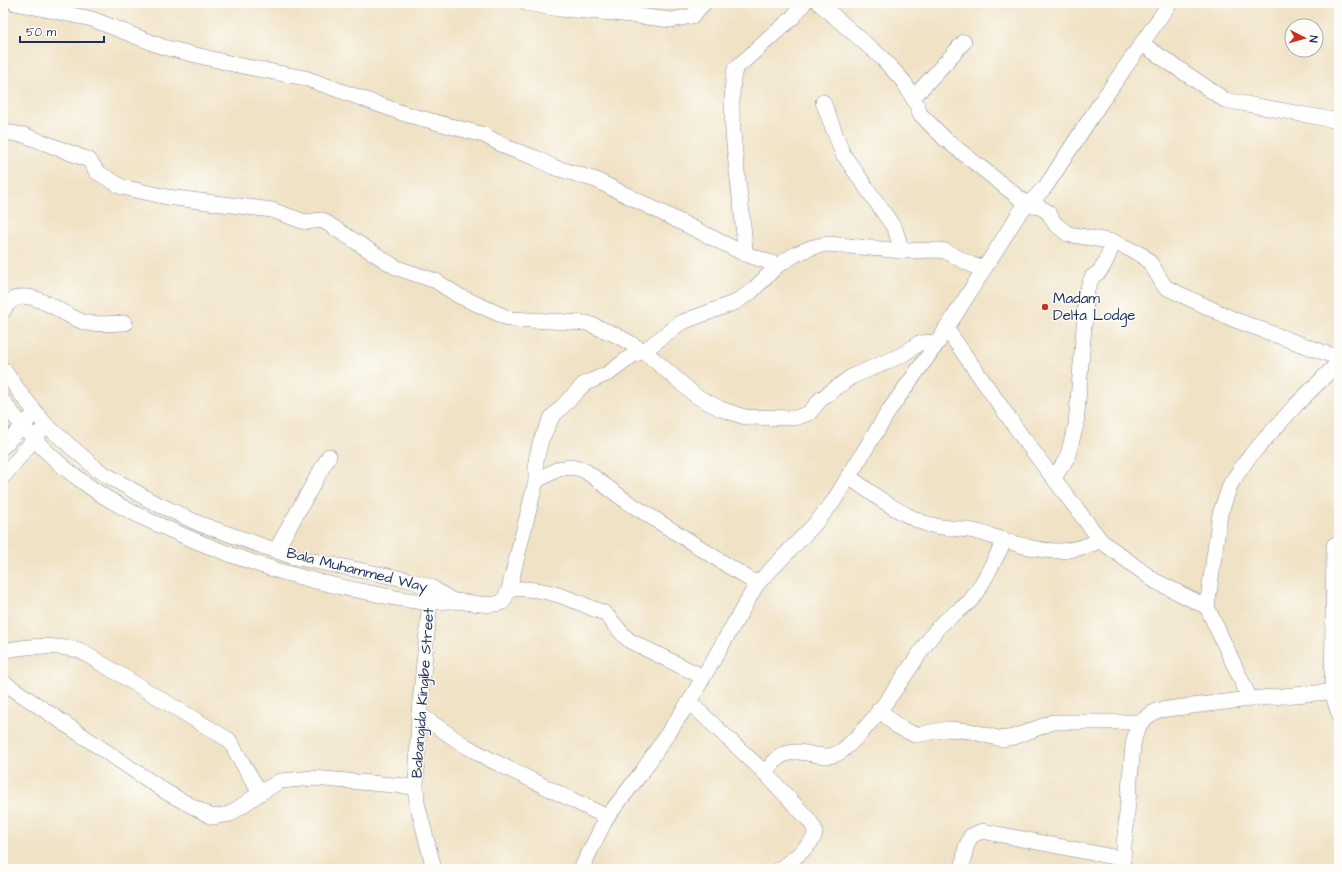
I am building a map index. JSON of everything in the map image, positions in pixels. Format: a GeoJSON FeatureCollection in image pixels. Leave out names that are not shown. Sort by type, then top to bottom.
{"type":"FeatureCollection","features":[{"type":"Feature","properties":{"kind":"street"},"geometry":{"type":"LineString","coordinates":[[15,3],[92,19],[163,47],[236,65],[305,78],[405,114],[484,135],[508,148],[536,158],[552,167],[596,180],[745,254],[778,266]]}},
{"type":"Feature","properties":{"kind":"street"},"geometry":{"type":"LineString","coordinates":[[526,3],[559,9],[614,13],[670,20],[692,16],[704,3]]}},
{"type":"Feature","properties":{"kind":"street"},"geometry":{"type":"LineString","coordinates":[[745,254],[741,193],[733,145],[732,79],[735,69],[793,17],[804,3]]}},
{"type":"Feature","properties":{"kind":"street"},"geometry":{"type":"LineString","coordinates":[[583,869],[607,817],[642,772],[689,702],[757,584],[814,525],[833,502],[890,409],[938,342],[1020,212],[1046,186],[1101,102],[1170,3]]}},
{"type":"Feature","properties":{"kind":"street"},"geometry":{"type":"LineString","coordinates":[[822,4],[882,58],[904,82],[920,114],[945,139],[1028,205],[1040,207],[1048,212],[1055,224],[1068,234],[1114,242],[1142,255],[1151,264],[1164,287],[1235,320],[1339,358]]}},
{"type":"Feature","properties":{"kind":"street"},"geometry":{"type":"LineString","coordinates":[[913,98],[964,42]]}},
{"type":"Feature","properties":{"kind":"street"},"geometry":{"type":"LineString","coordinates":[[1142,44],[1225,100],[1339,122]]}},
{"type":"Feature","properties":{"kind":"street"},"geometry":{"type":"LineString","coordinates":[[823,102],[843,154],[895,229],[902,251]]}},
{"type":"Feature","properties":{"kind":"street"},"geometry":{"type":"LineString","coordinates":[[3,132],[24,135],[89,160],[97,172],[122,187],[167,197],[272,210],[305,222],[322,220],[397,268],[436,281],[460,296],[510,320],[587,323],[616,335],[644,350],[696,396],[721,409],[745,417],[795,418],[809,413],[821,399],[851,378],[902,355],[919,342],[938,342]]}},
{"type":"Feature","properties":{"kind":"street"},"geometry":{"type":"LineString","coordinates":[[1054,478],[1067,458],[1076,425],[1087,290],[1092,277],[1099,272],[1104,265],[1114,242]]}},
{"type":"Feature","properties":{"kind":"street"},"geometry":{"type":"LineString","coordinates":[[453,601],[494,605],[502,602],[509,589],[536,481],[536,461],[541,440],[552,417],[584,384],[614,370],[680,323],[736,302],[752,291],[778,266],[796,254],[813,247],[828,244],[902,251],[938,250],[945,251],[974,266],[980,267],[988,263]]}},
{"type":"Feature","properties":{"kind":"street"},"geometry":{"type":"LineString","coordinates":[[3,311],[11,300],[31,298],[41,300],[86,322],[125,323]]}},
{"type":"Feature","properties":{"kind":"street"},"geometry":{"type":"LineString","coordinates":[[946,328],[1023,438],[1101,541],[1155,581],[1207,607]]}},
{"type":"Feature","properties":{"kind":"street"},"geometry":{"type":"LineString","coordinates":[[1250,699],[1207,607],[1220,514],[1231,483],[1249,457],[1295,406],[1339,362]]}},
{"type":"Feature","properties":{"kind":"street","name":"Bala Muhammed Way"},"geometry":{"type":"LineString","coordinates":[[3,369],[46,425],[98,470],[151,501],[200,524],[294,557],[409,580],[431,587],[453,601]]}},
{"type":"Feature","properties":{"kind":"street","name":"Bala Muhammed Way"},"geometry":{"type":"LineString","coordinates":[[3,401],[33,439],[83,482],[140,516],[181,535],[234,556],[316,582],[400,598],[430,602],[453,601]]}},
{"type":"Feature","properties":{"kind":"street"},"geometry":{"type":"LineString","coordinates":[[3,446],[36,413]]}},
{"type":"Feature","properties":{"kind":"street"},"geometry":{"type":"LineString","coordinates":[[3,477],[46,425]]}},
{"type":"Feature","properties":{"kind":"street"},"geometry":{"type":"LineString","coordinates":[[276,550],[329,456]]}},
{"type":"Feature","properties":{"kind":"street"},"geometry":{"type":"LineString","coordinates":[[536,481],[558,470],[571,467],[584,470],[626,501],[757,584]]}},
{"type":"Feature","properties":{"kind":"street"},"geometry":{"type":"LineString","coordinates":[[848,476],[891,506],[918,521],[933,526],[973,531],[1038,548],[1060,552],[1078,549],[1101,541]]}},
{"type":"Feature","properties":{"kind":"street"},"geometry":{"type":"LineString","coordinates":[[764,772],[784,754],[792,752],[822,757],[834,756],[843,750],[879,709],[902,679],[937,628],[971,599],[1005,540]]}},
{"type":"Feature","properties":{"kind":"street"},"geometry":{"type":"LineString","coordinates":[[1334,545],[1335,692],[1339,714]]}},
{"type":"Feature","properties":{"kind":"street","name":"Babangida Kingibe Street"},"geometry":{"type":"LineString","coordinates":[[431,587],[419,714],[416,787],[417,803],[434,869]]}},
{"type":"Feature","properties":{"kind":"street"},"geometry":{"type":"LineString","coordinates":[[509,589],[529,588],[548,591],[604,613],[611,619],[620,633],[630,641],[703,677]]}},
{"type":"Feature","properties":{"kind":"street"},"geometry":{"type":"LineString","coordinates":[[3,651],[27,646],[52,645],[79,650],[229,740],[260,793]]}},
{"type":"Feature","properties":{"kind":"street"},"geometry":{"type":"LineString","coordinates":[[3,682],[166,792],[212,817],[230,814],[280,781],[313,778],[416,787]]}},
{"type":"Feature","properties":{"kind":"street"},"geometry":{"type":"LineString","coordinates":[[962,869],[966,847],[971,836],[982,831],[1122,864],[1133,745],[1135,732],[1140,722],[1150,714],[1159,710],[1250,699],[1335,692]]}},
{"type":"Feature","properties":{"kind":"street"},"geometry":{"type":"LineString","coordinates":[[689,702],[764,772],[810,820],[815,829],[815,833],[810,843],[780,869]]}},
{"type":"Feature","properties":{"kind":"street"},"geometry":{"type":"LineString","coordinates":[[879,709],[897,726],[915,735],[948,729],[970,731],[1001,739],[1014,737],[1053,722],[1140,722]]}},
{"type":"Feature","properties":{"kind":"street"},"geometry":{"type":"LineString","coordinates":[[419,714],[464,745],[491,760],[607,817]]}},
{"type":"Feature","properties":{"kind":"place","name":"Madam Delta Lodge"},"geometry":{"type":"Point","coordinates":[1045,307]}}]}
